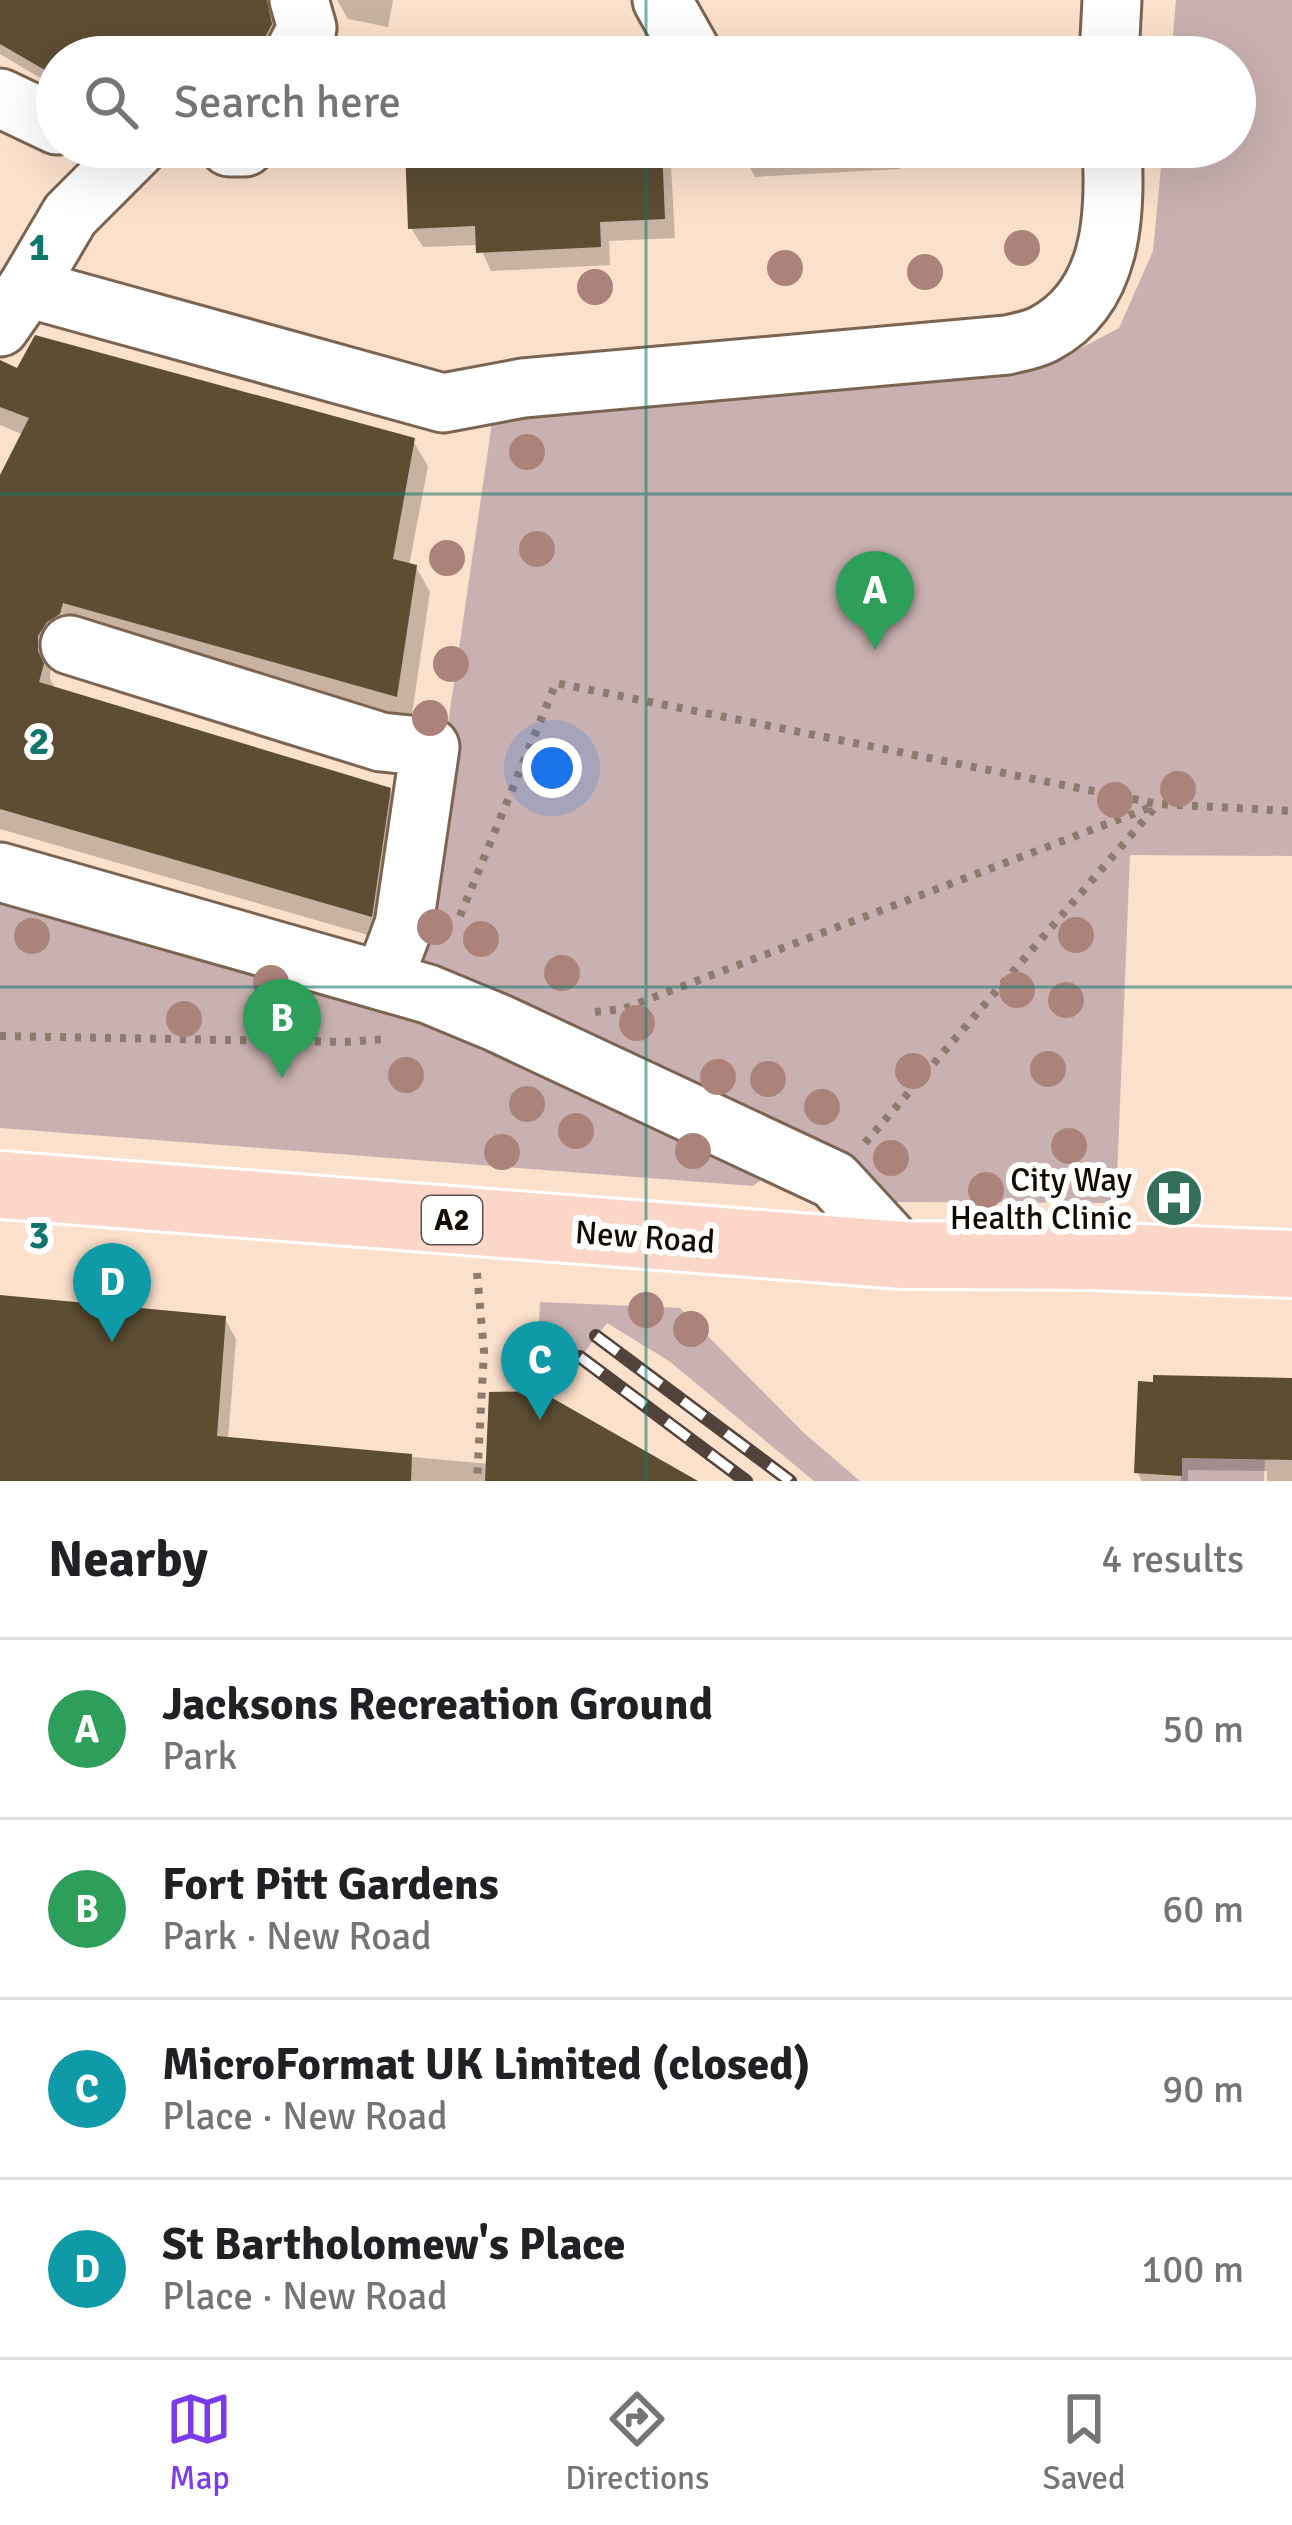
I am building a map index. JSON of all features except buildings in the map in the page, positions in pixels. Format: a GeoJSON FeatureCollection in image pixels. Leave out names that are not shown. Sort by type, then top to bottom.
{"type":"FeatureCollection","features":[{"type":"Feature","properties":{"kind":"main road","name":"New Road"},"geometry":{"type":"LineString","coordinates":[[0,1185],[903,1255],[1292,1264]]}},
{"type":"Feature","properties":{"kind":"street"},"geometry":{"type":"LineString","coordinates":[[299,0],[307,28],[303,36]]}},
{"type":"Feature","properties":{"kind":"street"},"geometry":{"type":"LineString","coordinates":[[662,0],[682,36]]}},
{"type":"Feature","properties":{"kind":"street"},"geometry":{"type":"LineString","coordinates":[[1109,36],[1112,0]]}},
{"type":"Feature","properties":{"kind":"street"},"geometry":{"type":"LineString","coordinates":[[0,98],[36,114]]}},
{"type":"Feature","properties":{"kind":"street"},"geometry":{"type":"LineString","coordinates":[[109,168],[70,215],[13,308],[443,403],[523,388],[1007,345],[1043,335],[1090,290],[1106,256],[1115,207],[1113,168]]}},
{"type":"Feature","properties":{"kind":"street"},"geometry":{"type":"LineString","coordinates":[[70,645],[381,742],[430,747],[404,925],[405,988]]}},
{"type":"Feature","properties":{"kind":"street"},"geometry":{"type":"LineString","coordinates":[[0,872],[405,988],[834,1180],[903,1255]]}},
{"type":"Feature","properties":{"kind":"path"},"geometry":{"type":"LineString","coordinates":[[0,1036],[345,1042],[407,1037],[405,988],[556,683],[1158,804],[1292,811]]}},
{"type":"Feature","properties":{"kind":"path"},"geometry":{"type":"LineString","coordinates":[[623,1009],[1158,804]]}},
{"type":"Feature","properties":{"kind":"path"},"geometry":{"type":"LineString","coordinates":[[834,1180],[1158,804]]}},
{"type":"Feature","properties":{"kind":"path"},"geometry":{"type":"LineString","coordinates":[[472,1222],[484,1352],[477,1481]]}},
{"type":"Feature","properties":{"kind":"shaded area"},"geometry":{"type":"Polygon","coordinates":[[[1176,0],[1292,0],[1292,856],[1130,855],[1116,1203],[882,1202],[413,963],[493,416],[1043,368],[1119,328],[1153,251],[1161,168],[1256,168],[1256,36],[1173,36],[1176,0]]]}},
{"type":"Feature","properties":{"kind":"shaded area"},"geometry":{"type":"Polygon","coordinates":[[[0,893],[447,1028],[777,1168],[753,1186],[0,1128],[0,893]]]}},
{"type":"Feature","properties":{"kind":"shaded area"},"geometry":{"type":"Polygon","coordinates":[[[540,1302],[680,1308],[804,1433],[860,1481],[814,1481],[669,1361],[607,1323],[563,1380],[537,1363],[540,1302]]]}},
{"type":"Feature","properties":{"kind":"shaded area"},"geometry":{"type":"Polygon","coordinates":[[[1182,1458],[1265,1460],[1264,1481],[1181,1481],[1182,1458]]]}},
{"type":"Feature","properties":{"kind":"railway"},"geometry":{"type":"LineString","coordinates":[[596,1336],[790,1481]]}},
{"type":"Feature","properties":{"kind":"railway"},"geometry":{"type":"LineString","coordinates":[[580,1357],[746,1481]]}},
{"type":"Feature","properties":{"kind":"place","name":"Jacksons Recreation Ground"},"geometry":{"type":"Point","coordinates":[875,650]}},
{"type":"Feature","properties":{"kind":"place","name":"Fort Pitt Gardens"},"geometry":{"type":"Point","coordinates":[282,1078]}},
{"type":"Feature","properties":{"kind":"place","name":"City Way Health Clinic"},"geometry":{"type":"Point","coordinates":[1174,1198]}},
{"type":"Feature","properties":{"kind":"place","name":"St Bartholomew's Place"},"geometry":{"type":"Point","coordinates":[112,1342]}},
{"type":"Feature","properties":{"kind":"place","name":"MicroFormat UK Limited (closed)"},"geometry":{"type":"Point","coordinates":[540,1420]}}]}
